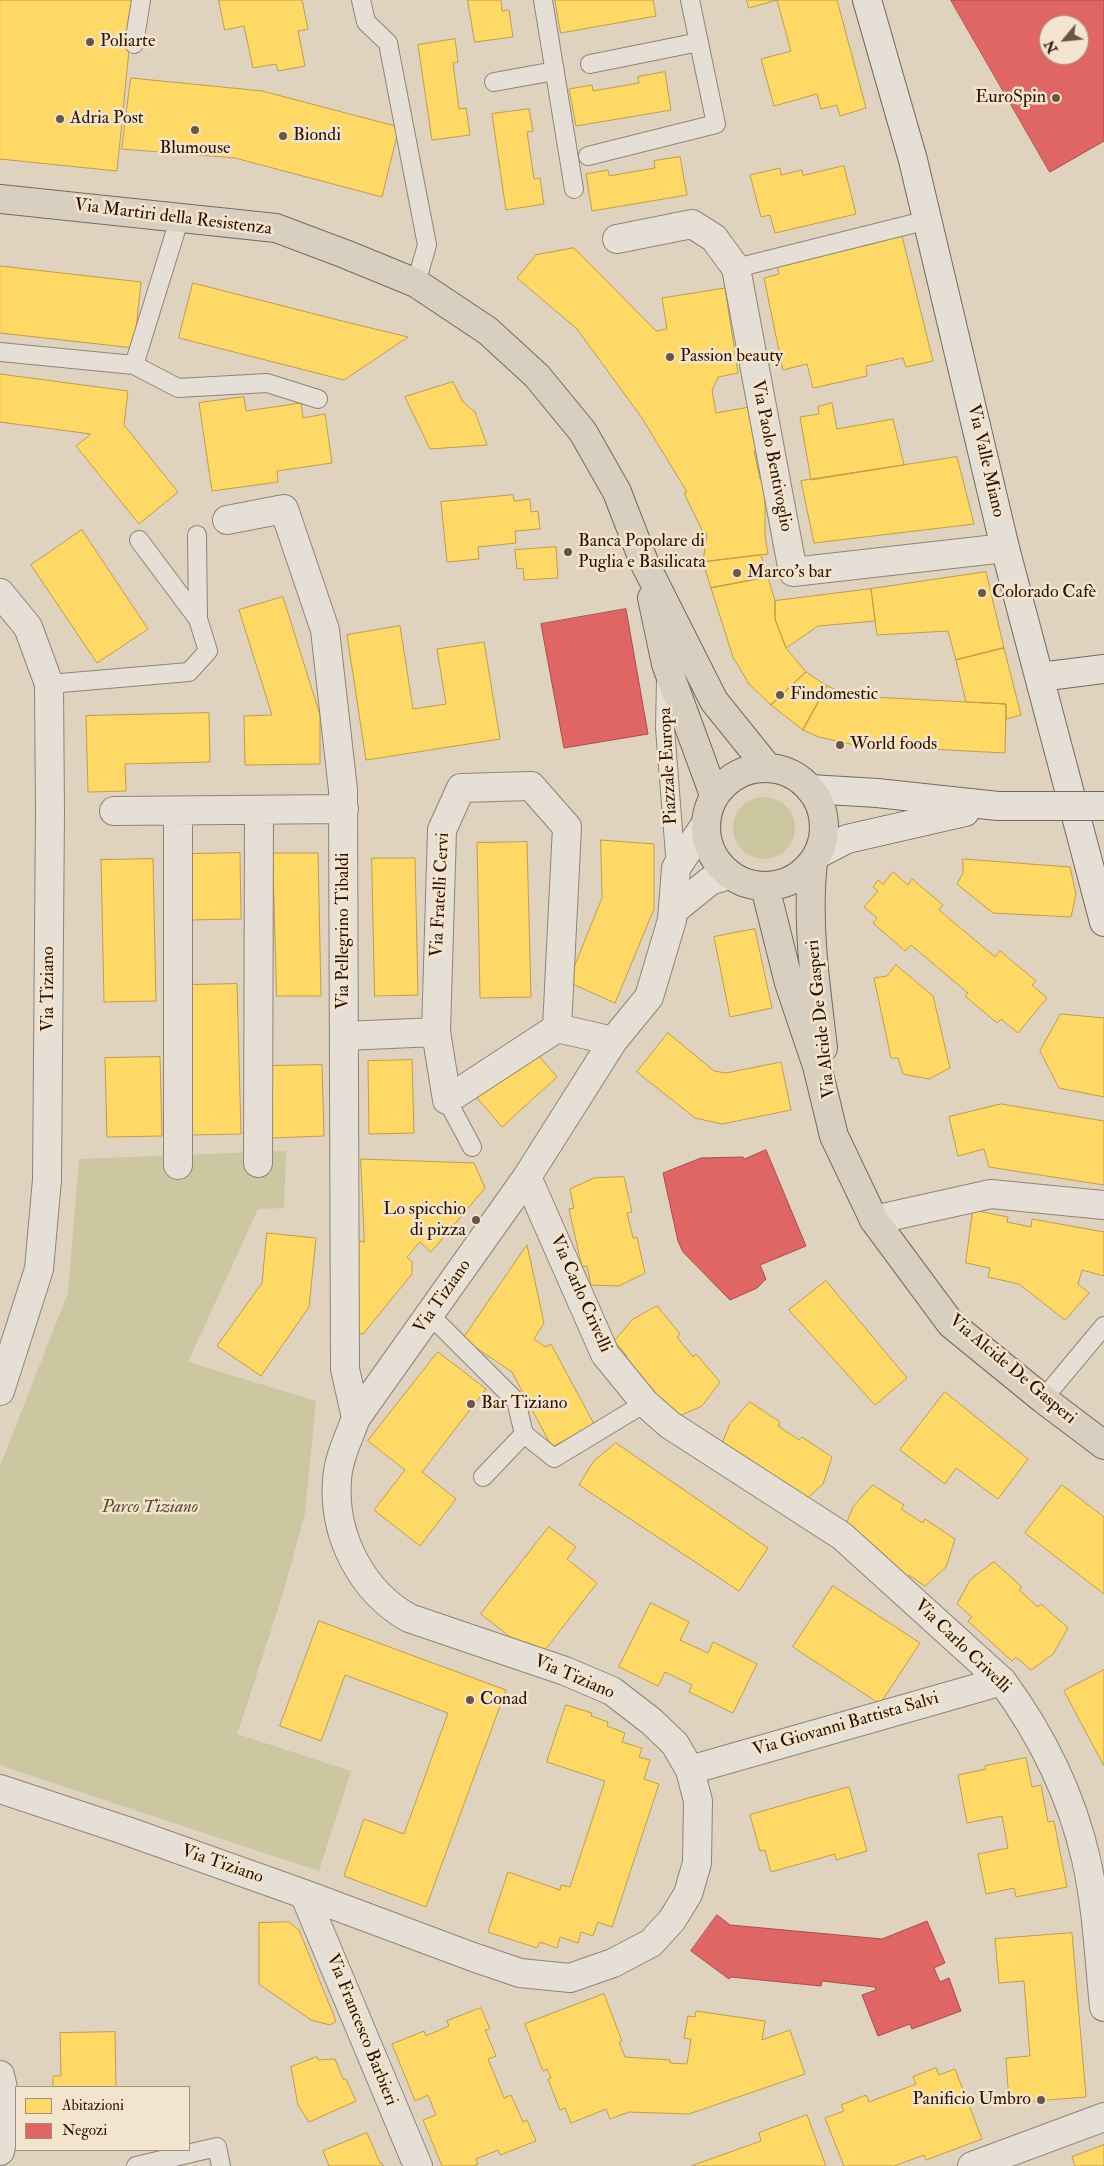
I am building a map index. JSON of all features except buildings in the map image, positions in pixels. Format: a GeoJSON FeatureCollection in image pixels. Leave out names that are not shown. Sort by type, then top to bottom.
{"type":"FeatureCollection","features":[{"type":"Feature","properties":{"kind":"main road","name":"Via Martiri della Resistenza"},"geometry":{"type":"LineString","coordinates":[[0,199],[276,228],[416,283],[488,331],[537,376],[584,432],[617,492],[644,562],[714,701],[768,768]]}},
{"type":"Feature","properties":{"kind":"main road","name":"Via Martiri della Resistenza"},"geometry":{"type":"LineString","coordinates":[[644,562],[666,664],[684,717]]}},
{"type":"Feature","properties":{"kind":"main road","name":"Piazzale Europa"},"geometry":{"type":"LineString","coordinates":[[684,717],[714,795]]}},
{"type":"Feature","properties":{"kind":"main road","name":"Piazzale Europa"},"geometry":{"type":"LineString","coordinates":[[810,901],[815,858],[823,837],[824,818],[819,803],[810,789],[798,778],[784,771],[768,768],[752,769],[737,774],[724,783],[714,795],[706,813],[707,841],[712,856],[729,875],[751,885],[768,898],[774,886],[792,880],[803,873],[815,858]]}},
{"type":"Feature","properties":{"kind":"main road","name":"Via Alcide De Gasperi"},"geometry":{"type":"LineString","coordinates":[[768,898],[789,983],[817,1066],[834,1136],[874,1220],[951,1324],[1043,1399],[1104,1444]]}},
{"type":"Feature","properties":{"kind":"main road","name":"Via Alcide De Gasperi"},"geometry":{"type":"LineString","coordinates":[[810,901],[815,980],[834,1136]]}},
{"type":"Feature","properties":{"kind":"street","name":"Via Valle Miano"},"geometry":{"type":"LineString","coordinates":[[867,0],[913,160],[1005,548],[1104,922]]}},
{"type":"Feature","properties":{"kind":"street","name":"Via Paolo Bentivoglio"},"geometry":{"type":"LineString","coordinates":[[617,239],[692,224],[714,238],[736,268],[793,572],[1005,548]]}},
{"type":"Feature","properties":{"kind":"street","name":"Via Pellegrino Tibaldi"},"geometry":{"type":"LineString","coordinates":[[227,520],[284,509],[325,630],[344,790],[344,1369],[356,1418]]}},
{"type":"Feature","properties":{"kind":"street","name":"Via Tiziano"},"geometry":{"type":"LineString","coordinates":[[0,593],[28,628],[49,684],[50,996],[47,1180],[39,1268],[0,1392]]}},
{"type":"Feature","properties":{"kind":"street"},"geometry":{"type":"LineString","coordinates":[[1040,677],[1104,669]]}},
{"type":"Feature","properties":{"kind":"street","name":"Via Fratelli Cervi"},"geometry":{"type":"LineString","coordinates":[[447,1100],[436,1032],[442,830],[461,788],[531,786],[567,827],[557,1028]]}},
{"type":"Feature","properties":{"kind":"street"},"geometry":{"type":"LineString","coordinates":[[810,789],[877,793],[998,806],[1104,806]]}},
{"type":"Feature","properties":{"kind":"street","name":"Piazzale Europa"},"geometry":{"type":"LineString","coordinates":[[815,858],[847,839],[930,819],[998,806]]}},
{"type":"Feature","properties":{"kind":"street"},"geometry":{"type":"LineString","coordinates":[[114,811],[344,809]]}},
{"type":"Feature","properties":{"kind":"street"},"geometry":{"type":"LineString","coordinates":[[258,1163],[259,810]]}},
{"type":"Feature","properties":{"kind":"street"},"geometry":{"type":"LineString","coordinates":[[178,811],[178,1165]]}},
{"type":"Feature","properties":{"kind":"street","name":"Piazzale Europa"},"geometry":{"type":"LineString","coordinates":[[673,916],[676,868],[705,825]]}},
{"type":"Feature","properties":{"kind":"street"},"geometry":{"type":"LineString","coordinates":[[673,916],[710,881],[729,875]]}},
{"type":"Feature","properties":{"kind":"street","name":"Via Tiziano"},"geometry":{"type":"LineString","coordinates":[[0,1790],[127,1831],[520,1973],[570,1978],[613,1963],[651,1942],[672,1920],[688,1894],[696,1863],[699,1829],[698,1801],[690,1770],[675,1744],[651,1721],[612,1691],[565,1671],[409,1618],[397,1611],[372,1588],[352,1560],[339,1519],[336,1479],[344,1449],[356,1418],[527,1177],[613,1040],[649,997],[673,916]]}},
{"type":"Feature","properties":{"kind":"street"},"geometry":{"type":"LineString","coordinates":[[447,1100],[557,1028],[613,1040]]}},
{"type":"Feature","properties":{"kind":"street"},"geometry":{"type":"LineString","coordinates":[[344,1036],[436,1032]]}},
{"type":"Feature","properties":{"kind":"street","name":"Via Carlo Crivelli"},"geometry":{"type":"LineString","coordinates":[[527,1177],[605,1354],[646,1403],[670,1425],[842,1536],[1002,1681],[1023,1710],[1045,1747],[1077,1826],[1093,1895],[1104,2007]]}},
{"type":"Feature","properties":{"kind":"street"},"geometry":{"type":"LineString","coordinates":[[874,1220],[991,1194],[1104,1205]]}},
{"type":"Feature","properties":{"kind":"street","name":"Via Giovanni Battista Salvi"},"geometry":{"type":"LineString","coordinates":[[690,1770],[1002,1681]]}},
{"type":"Feature","properties":{"kind":"street","name":"Via Francesco Barbieri"},"geometry":{"type":"LineString","coordinates":[[304,1894],[418,2166]]}},
{"type":"Feature","properties":{"kind":"street"},"geometry":{"type":"LineString","coordinates":[[0,2075],[6,2123],[0,2151]]}},
{"type":"Feature","properties":{"kind":"street"},"geometry":{"type":"LineString","coordinates":[[972,2166],[1104,2117]]}},
{"type":"Feature","properties":{"kind":"lane"},"geometry":{"type":"LineString","coordinates":[[134,44],[141,0]]}},
{"type":"Feature","properties":{"kind":"lane"},"geometry":{"type":"LineString","coordinates":[[361,0],[366,22],[388,43],[428,245],[416,283]]}},
{"type":"Feature","properties":{"kind":"lane"},"geometry":{"type":"LineString","coordinates":[[543,0],[574,189]]}},
{"type":"Feature","properties":{"kind":"lane"},"geometry":{"type":"LineString","coordinates":[[588,156],[716,124],[690,0]]}},
{"type":"Feature","properties":{"kind":"lane"},"geometry":{"type":"LineString","coordinates":[[590,64],[699,42]]}},
{"type":"Feature","properties":{"kind":"lane"},"geometry":{"type":"LineString","coordinates":[[494,82],[555,71]]}},
{"type":"Feature","properties":{"kind":"lane"},"geometry":{"type":"LineString","coordinates":[[134,365],[180,217]]}},
{"type":"Feature","properties":{"kind":"lane"},"geometry":{"type":"LineString","coordinates":[[736,268],[928,220]]}},
{"type":"Feature","properties":{"kind":"lane"},"geometry":{"type":"LineString","coordinates":[[0,352],[134,365],[178,388],[267,383],[318,399]]}},
{"type":"Feature","properties":{"kind":"lane"},"geometry":{"type":"LineString","coordinates":[[49,684],[189,672],[208,651],[198,619],[197,535]]}},
{"type":"Feature","properties":{"kind":"lane"},"geometry":{"type":"LineString","coordinates":[[139,540],[198,619]]}},
{"type":"Feature","properties":{"kind":"lane","name":"Piazzale Europa"},"geometry":{"type":"LineString","coordinates":[[666,664],[665,728],[676,868]]}},
{"type":"Feature","properties":{"kind":"lane","name":"Via Fratelli Cervi"},"geometry":{"type":"LineString","coordinates":[[447,1100],[472,1147]]}},
{"type":"Feature","properties":{"kind":"lane"},"geometry":{"type":"LineString","coordinates":[[430,1315],[516,1400],[524,1434],[554,1458],[646,1403]]}},
{"type":"Feature","properties":{"kind":"lane"},"geometry":{"type":"LineString","coordinates":[[1043,1399],[1104,1326]]}},
{"type":"Feature","properties":{"kind":"lane"},"geometry":{"type":"LineString","coordinates":[[483,1477],[524,1434]]}},
{"type":"Feature","properties":{"kind":"lane"},"geometry":{"type":"LineString","coordinates":[[136,2166],[217,2147],[221,2166]]}},
{"type":"Feature","properties":{"kind":"green space"},"geometry":{"type":"Polygon","coordinates":[[[764,797],[776,800],[786,806],[792,816],[795,828],[792,840],[786,850],[776,856],[764,859],[752,856],[742,850],[736,840],[733,828],[736,816],[742,806],[752,800],[764,797]]]}},
{"type":"Feature","properties":{"kind":"green space","name":"Parco Tiziano"},"geometry":{"type":"Polygon","coordinates":[[[286,1151],[284,1208],[258,1209],[188,1362],[316,1401],[305,1513],[282,1597],[237,1734],[351,1771],[319,1871],[0,1764],[0,1466],[68,1293],[79,1159],[286,1151]]]}},
{"type":"Feature","properties":{"kind":"place","name":"Poliarte"},"geometry":{"type":"Point","coordinates":[90,42]}},
{"type":"Feature","properties":{"kind":"place","name":"EuroSpin"},"geometry":{"type":"Point","coordinates":[1056,98]}},
{"type":"Feature","properties":{"kind":"place","name":"Adria Post"},"geometry":{"type":"Point","coordinates":[60,119]}},
{"type":"Feature","properties":{"kind":"place","name":"Blumouse"},"geometry":{"type":"Point","coordinates":[195,130]}},
{"type":"Feature","properties":{"kind":"place","name":"Biondi"},"geometry":{"type":"Point","coordinates":[283,136]}},
{"type":"Feature","properties":{"kind":"place","name":"Passion beauty"},"geometry":{"type":"Point","coordinates":[670,357]}},
{"type":"Feature","properties":{"kind":"place","name":"Banca Popolare di Puglia e Basilicata"},"geometry":{"type":"Point","coordinates":[568,552]}},
{"type":"Feature","properties":{"kind":"place","name":"Marco's bar"},"geometry":{"type":"Point","coordinates":[737,573]}},
{"type":"Feature","properties":{"kind":"place","name":"Colorado Cafè"},"geometry":{"type":"Point","coordinates":[982,593]}},
{"type":"Feature","properties":{"kind":"place","name":"Findomestic"},"geometry":{"type":"Point","coordinates":[780,695]}},
{"type":"Feature","properties":{"kind":"place","name":"World foods"},"geometry":{"type":"Point","coordinates":[840,745]}},
{"type":"Feature","properties":{"kind":"place","name":"Lo spicchio di pizza"},"geometry":{"type":"Point","coordinates":[476,1220]}},
{"type":"Feature","properties":{"kind":"place","name":"Bar Tiziano"},"geometry":{"type":"Point","coordinates":[471,1404]}},
{"type":"Feature","properties":{"kind":"place","name":"Conad"},"geometry":{"type":"Point","coordinates":[470,1700]}},
{"type":"Feature","properties":{"kind":"place","name":"Panificio Umbro"},"geometry":{"type":"Point","coordinates":[1041,2100]}}]}
